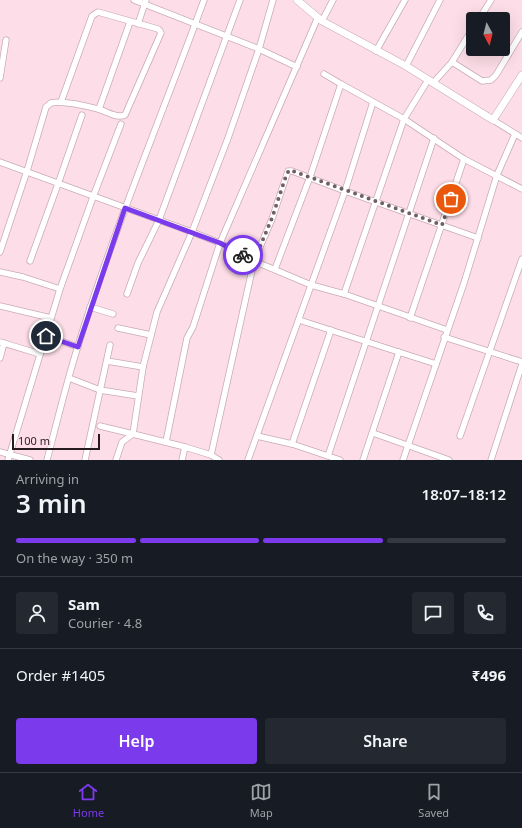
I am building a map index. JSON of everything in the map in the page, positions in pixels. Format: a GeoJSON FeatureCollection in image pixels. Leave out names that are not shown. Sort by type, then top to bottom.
{"type":"FeatureCollection","features":[{"type":"Feature","properties":{"kind":"street"},"geometry":{"type":"LineString","coordinates":[[134,0],[146,2],[227,37],[259,49],[297,67]]}},
{"type":"Feature","properties":{"kind":"street"},"geometry":{"type":"LineString","coordinates":[[48,460],[69,378],[90,307],[125,208],[204,0]]}},
{"type":"Feature","properties":{"kind":"street"},"geometry":{"type":"LineString","coordinates":[[127,294],[138,263],[159,220],[240,0]]}},
{"type":"Feature","properties":{"kind":"street"},"geometry":{"type":"LineString","coordinates":[[133,434],[143,367],[157,312],[192,232],[228,138],[259,49],[273,0]]}},
{"type":"Feature","properties":{"kind":"street"},"geometry":{"type":"LineString","coordinates":[[297,0],[305,2],[320,19],[376,51],[406,66],[522,138]]}},
{"type":"Feature","properties":{"kind":"street"},"geometry":{"type":"LineString","coordinates":[[166,442],[187,338],[193,327],[220,243],[297,67],[320,19],[333,0]]}},
{"type":"Feature","properties":{"kind":"street"},"geometry":{"type":"LineString","coordinates":[[376,51],[405,0]]}},
{"type":"Feature","properties":{"kind":"street"},"geometry":{"type":"LineString","coordinates":[[406,66],[440,0]]}},
{"type":"Feature","properties":{"kind":"street"},"geometry":{"type":"LineString","coordinates":[[483,12],[491,0]]}},
{"type":"Feature","properties":{"kind":"street"},"geometry":{"type":"LineString","coordinates":[[138,24],[146,2]]}},
{"type":"Feature","properties":{"kind":"street"},"geometry":{"type":"LineString","coordinates":[[0,252],[27,171],[46,107],[51,102],[61,102],[99,109],[120,117],[126,114],[161,33],[160,31],[158,29],[98,12],[92,16],[61,102]]}},
{"type":"Feature","properties":{"kind":"street"},"geometry":{"type":"LineString","coordinates":[[99,109],[130,22]]}},
{"type":"Feature","properties":{"kind":"street"},"geometry":{"type":"LineString","coordinates":[[452,62],[482,81],[491,80],[496,75],[522,32]]}},
{"type":"Feature","properties":{"kind":"street"},"geometry":{"type":"LineString","coordinates":[[344,294],[404,119],[430,82],[452,62],[466,39]]}},
{"type":"Feature","properties":{"kind":"street"},"geometry":{"type":"LineString","coordinates":[[0,78],[6,40]]}},
{"type":"Feature","properties":{"kind":"street"},"geometry":{"type":"LineString","coordinates":[[324,74],[404,119],[464,159],[522,189]]}},
{"type":"Feature","properties":{"kind":"street"},"geometry":{"type":"LineString","coordinates":[[493,120],[522,75]]}},
{"type":"Feature","properties":{"kind":"street"},"geometry":{"type":"LineString","coordinates":[[275,269],[310,177],[341,84]]}},
{"type":"Feature","properties":{"kind":"street"},"geometry":{"type":"LineString","coordinates":[[248,460],[345,191],[373,102]]}},
{"type":"Feature","properties":{"kind":"street"},"geometry":{"type":"LineString","coordinates":[[30,261],[82,115]]}},
{"type":"Feature","properties":{"kind":"street"},"geometry":{"type":"LineString","coordinates":[[9,457],[60,289],[121,124]]}},
{"type":"Feature","properties":{"kind":"street"},"geometry":{"type":"LineString","coordinates":[[403,460],[478,238],[497,175],[515,134]]}},
{"type":"Feature","properties":{"kind":"street"},"geometry":{"type":"LineString","coordinates":[[328,456],[434,138]]}},
{"type":"Feature","properties":{"kind":"street"},"geometry":{"type":"LineString","coordinates":[[410,318],[464,159]]}},
{"type":"Feature","properties":{"kind":"street"},"geometry":{"type":"LineString","coordinates":[[0,162],[220,243],[254,261],[311,285],[344,294],[447,330]]}},
{"type":"Feature","properties":{"kind":"street"},"geometry":{"type":"LineString","coordinates":[[211,455],[254,261],[272,218],[287,173],[290,170],[478,238]]}},
{"type":"Feature","properties":{"kind":"street"},"geometry":{"type":"LineString","coordinates":[[460,436],[522,258]]}},
{"type":"Feature","properties":{"kind":"street"},"geometry":{"type":"LineString","coordinates":[[0,272],[23,277],[60,289]]}},
{"type":"Feature","properties":{"kind":"street"},"geometry":{"type":"LineString","coordinates":[[0,306],[51,318]]}},
{"type":"Feature","properties":{"kind":"street"},"geometry":{"type":"LineString","coordinates":[[90,307],[113,314]]}},
{"type":"Feature","properties":{"kind":"street"},"geometry":{"type":"LineString","coordinates":[[298,320],[436,364]]}},
{"type":"Feature","properties":{"kind":"street"},"geometry":{"type":"LineString","coordinates":[[118,328],[151,335]]}},
{"type":"Feature","properties":{"kind":"street"},"geometry":{"type":"LineString","coordinates":[[292,444],[331,330]]}},
{"type":"Feature","properties":{"kind":"street"},"geometry":{"type":"LineString","coordinates":[[46,336],[78,347]]}},
{"type":"Feature","properties":{"kind":"street"},"geometry":{"type":"LineString","coordinates":[[444,337],[522,363],[491,460]]}},
{"type":"Feature","properties":{"kind":"street"},"geometry":{"type":"LineString","coordinates":[[0,358],[2,342],[40,354]]}},
{"type":"Feature","properties":{"kind":"street"},"geometry":{"type":"LineString","coordinates":[[84,460],[110,345]]}},
{"type":"Feature","properties":{"kind":"street"},"geometry":{"type":"LineString","coordinates":[[363,460],[373,434],[399,352]]}},
{"type":"Feature","properties":{"kind":"street"},"geometry":{"type":"LineString","coordinates":[[106,361],[143,367]]}},
{"type":"Feature","properties":{"kind":"street"},"geometry":{"type":"LineString","coordinates":[[69,378],[100,390],[138,396]]}},
{"type":"Feature","properties":{"kind":"street"},"geometry":{"type":"LineString","coordinates":[[100,426],[185,447],[211,455],[219,460]]}},
{"type":"Feature","properties":{"kind":"street"},"geometry":{"type":"LineString","coordinates":[[116,460],[122,442],[133,434]]}},
{"type":"Feature","properties":{"kind":"street"},"geometry":{"type":"LineString","coordinates":[[373,434],[449,460]]}},
{"type":"Feature","properties":{"kind":"street"},"geometry":{"type":"LineString","coordinates":[[257,436],[292,444],[340,460]]}},
{"type":"Feature","properties":{"kind":"street"},"geometry":{"type":"LineString","coordinates":[[182,460],[185,447]]}},
{"type":"Feature","properties":{"kind":"street"},"geometry":{"type":"LineString","coordinates":[[0,452],[9,457],[30,460]]}},
{"type":"Feature","properties":{"kind":"way so far"},"geometry":{"type":"LineString","coordinates":[[243,255],[254,261],[272,218],[287,173],[290,170],[442,225],[451,199]]}},
{"type":"Feature","properties":{"kind":"route"},"geometry":{"type":"LineString","coordinates":[[46,336],[78,347],[90,307],[125,208],[220,243],[243,255]]}}]}
